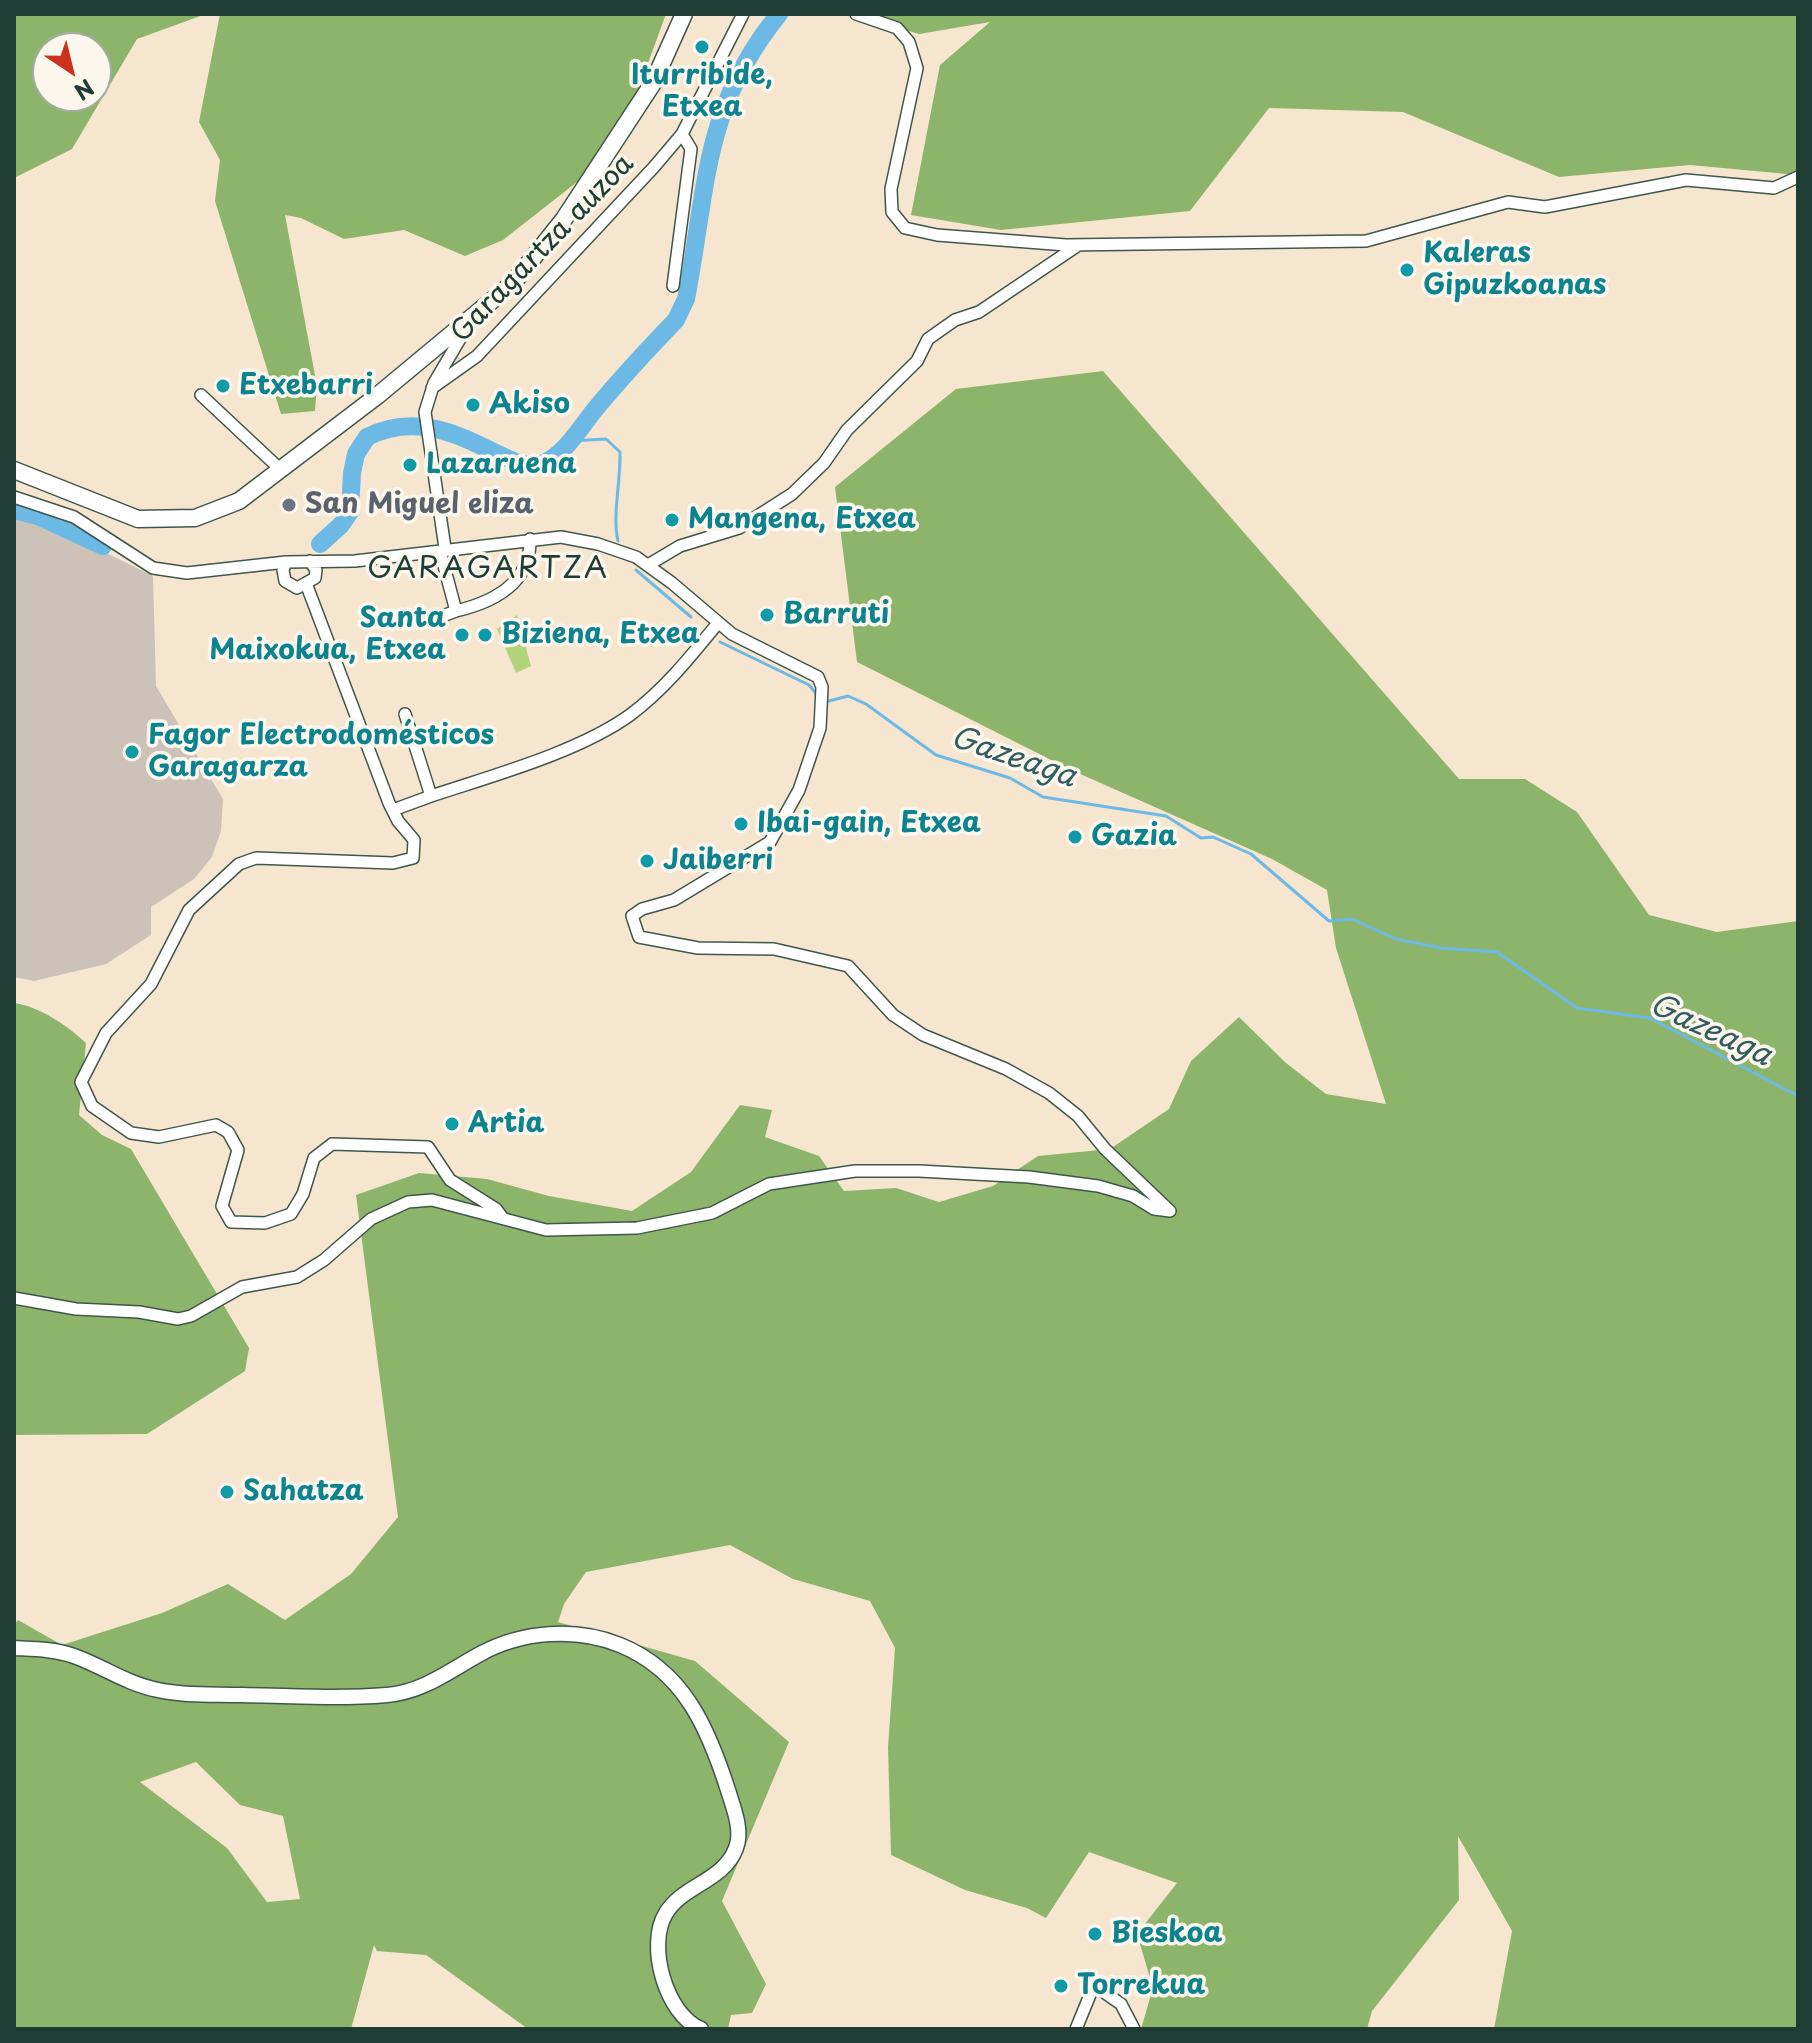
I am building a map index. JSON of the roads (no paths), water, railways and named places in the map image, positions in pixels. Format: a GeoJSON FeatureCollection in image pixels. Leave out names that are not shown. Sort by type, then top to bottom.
{"type":"FeatureCollection","features":[{"type":"Feature","properties":{"kind":"main road"},"geometry":{"type":"LineString","coordinates":[[14,470],[108,509],[159,521],[215,513],[239,501],[472,319],[513,283],[564,219],[653,83],[684,14]]}},
{"type":"Feature","properties":{"kind":"street","name":"Garagartza auzoa"},"geometry":{"type":"LineString","coordinates":[[432,388],[477,356],[682,134],[743,14]]}},
{"type":"Feature","properties":{"kind":"street"},"geometry":{"type":"LineString","coordinates":[[856,14],[897,28],[909,42],[917,68],[891,189],[892,212],[905,228],[937,235],[1081,244],[1366,241],[1508,202],[1545,207],[1686,180],[1774,188],[1798,177]]}},
{"type":"Feature","properties":{"kind":"street"},"geometry":{"type":"LineString","coordinates":[[673,286],[691,149],[682,134]]}},
{"type":"Feature","properties":{"kind":"street"},"geometry":{"type":"LineString","coordinates":[[648,565],[680,546],[726,533],[764,514],[824,463],[847,430],[917,361],[928,339],[955,320],[979,312],[1081,244]]}},
{"type":"Feature","properties":{"kind":"street"},"geometry":{"type":"LineString","coordinates":[[456,611],[443,549],[424,418],[426,400],[472,319]]}},
{"type":"Feature","properties":{"kind":"street"},"geometry":{"type":"LineString","coordinates":[[201,395],[281,470]]}},
{"type":"Feature","properties":{"kind":"street"},"geometry":{"type":"LineString","coordinates":[[14,497],[74,517],[153,568],[187,573],[561,537],[598,544],[648,565],[718,623],[754,646],[818,677],[822,687],[820,728],[799,790],[770,842],[674,900],[642,909],[632,916],[632,927],[639,937],[673,946],[774,949],[848,966],[893,1015],[923,1035],[1006,1069],[1049,1093],[1078,1116],[1105,1149],[1170,1211],[1154,1209],[1122,1192],[1089,1184],[1029,1177],[855,1171],[769,1184],[712,1213],[665,1224],[556,1229],[432,1200],[408,1202],[371,1219],[314,1268],[297,1277],[242,1287],[191,1316],[178,1319],[139,1312],[76,1309],[14,1298]]}},
{"type":"Feature","properties":{"kind":"street"},"geometry":{"type":"LineString","coordinates":[[429,621],[484,601],[515,582],[530,559],[530,539]]}},
{"type":"Feature","properties":{"kind":"street"},"geometry":{"type":"LineString","coordinates":[[286,562],[283,570],[288,584],[294,588],[307,586],[316,574],[310,561]]}},
{"type":"Feature","properties":{"kind":"street"},"geometry":{"type":"LineString","coordinates":[[307,586],[393,810],[414,840],[413,858],[407,862],[256,858],[239,864],[189,910],[146,991],[118,1017],[99,1043],[81,1082],[85,1096],[116,1125],[145,1137],[207,1126],[223,1127],[238,1150],[222,1206],[226,1218],[239,1224],[277,1222],[291,1214],[303,1194],[314,1158],[324,1148],[341,1144],[428,1147],[450,1180],[496,1209],[502,1217]]}},
{"type":"Feature","properties":{"kind":"street"},"geometry":{"type":"LineString","coordinates":[[393,810],[573,745],[626,718],[659,691],[718,623]]}},
{"type":"Feature","properties":{"kind":"street"},"geometry":{"type":"LineString","coordinates":[[405,714],[431,796]]}},
{"type":"Feature","properties":{"kind":"street"},"geometry":{"type":"LineString","coordinates":[[14,1648],[73,1656],[113,1675],[157,1690],[261,1695],[387,1695],[411,1691],[509,1642],[559,1633],[592,1635],[638,1653],[659,1669],[697,1709],[718,1758],[738,1829],[737,1847],[727,1865],[672,1906],[659,1932],[663,1981],[669,1998],[681,2014],[701,2029]]}},
{"type":"Feature","properties":{"kind":"street"},"geometry":{"type":"LineString","coordinates":[[1076,2029],[1085,2003],[1092,1990],[1098,1988],[1121,2004],[1134,2029]]}},
{"type":"Feature","properties":{"kind":"waterway"},"geometry":{"type":"LineString","coordinates":[[320,544],[350,512],[356,454],[367,437],[395,428],[422,427],[448,432],[528,465],[542,464],[566,447],[616,385],[676,320],[686,299],[705,184],[722,116],[735,83],[779,14]]}},
{"type":"Feature","properties":{"kind":"waterway","name":"Gazeaga"},"geometry":{"type":"LineString","coordinates":[[570,441],[606,439],[620,452],[616,520],[618,541]]}},
{"type":"Feature","properties":{"kind":"waterway"},"geometry":{"type":"LineString","coordinates":[[14,510],[38,516],[103,546]]}},
{"type":"Feature","properties":{"kind":"waterway","name":"Gazeaga"},"geometry":{"type":"LineString","coordinates":[[636,570],[691,617]]}},
{"type":"Feature","properties":{"kind":"waterway","name":"Gazeaga"},"geometry":{"type":"LineString","coordinates":[[720,642],[809,685],[818,696]]}},
{"type":"Feature","properties":{"kind":"waterway","name":"Gazeaga"},"geometry":{"type":"LineString","coordinates":[[825,702],[848,696],[866,704],[936,755],[1010,778],[1043,797],[1166,816],[1201,838],[1213,837],[1251,854],[1329,921],[1352,919],[1396,939],[1441,948],[1497,952],[1577,1008],[1650,1018],[1798,1096]]}},
{"type":"Feature","properties":{"kind":"place","name":"Iturribide, Etxea"},"geometry":{"type":"Point","coordinates":[702,47]}},
{"type":"Feature","properties":{"kind":"place","name":"Kaleras Gipuzkoanas"},"geometry":{"type":"Point","coordinates":[1407,270]}},
{"type":"Feature","properties":{"kind":"place","name":"Etxebarri"},"geometry":{"type":"Point","coordinates":[223,386]}},
{"type":"Feature","properties":{"kind":"place","name":"Akiso"},"geometry":{"type":"Point","coordinates":[473,405]}},
{"type":"Feature","properties":{"kind":"place","name":"Lazaruena"},"geometry":{"type":"Point","coordinates":[410,465]}},
{"type":"Feature","properties":{"kind":"place","name":"San Miguel eliza"},"geometry":{"type":"Point","coordinates":[289,505]}},
{"type":"Feature","properties":{"kind":"place","name":"Mangena, Etxea"},"geometry":{"type":"Point","coordinates":[672,520]}},
{"type":"Feature","properties":{"kind":"place","name":"Barruti"},"geometry":{"type":"Point","coordinates":[767,615]}},
{"type":"Feature","properties":{"kind":"place","name":"Santa Maixokua, Etxea"},"geometry":{"type":"Point","coordinates":[462,635]}},
{"type":"Feature","properties":{"kind":"place","name":"Biziena, Etxea"},"geometry":{"type":"Point","coordinates":[485,635]}},
{"type":"Feature","properties":{"kind":"place","name":"Fagor Electrodomésticos Garagarza"},"geometry":{"type":"Point","coordinates":[132,752]}},
{"type":"Feature","properties":{"kind":"place","name":"Ibai-gain, Etxea"},"geometry":{"type":"Point","coordinates":[741,824]}},
{"type":"Feature","properties":{"kind":"place","name":"Gazia"},"geometry":{"type":"Point","coordinates":[1075,837]}},
{"type":"Feature","properties":{"kind":"place","name":"Jaiberri"},"geometry":{"type":"Point","coordinates":[647,861]}},
{"type":"Feature","properties":{"kind":"place","name":"Artia"},"geometry":{"type":"Point","coordinates":[452,1124]}},
{"type":"Feature","properties":{"kind":"place","name":"Sahatza"},"geometry":{"type":"Point","coordinates":[227,1492]}},
{"type":"Feature","properties":{"kind":"place","name":"Bieskoa"},"geometry":{"type":"Point","coordinates":[1095,1934]}},
{"type":"Feature","properties":{"kind":"place","name":"Torrekua"},"geometry":{"type":"Point","coordinates":[1061,1986]}},
{"type":"Feature","properties":{"kind":"district","name":"GARAGARTZA"},"geometry":{"type":"Point","coordinates":[488,570]}}]}
